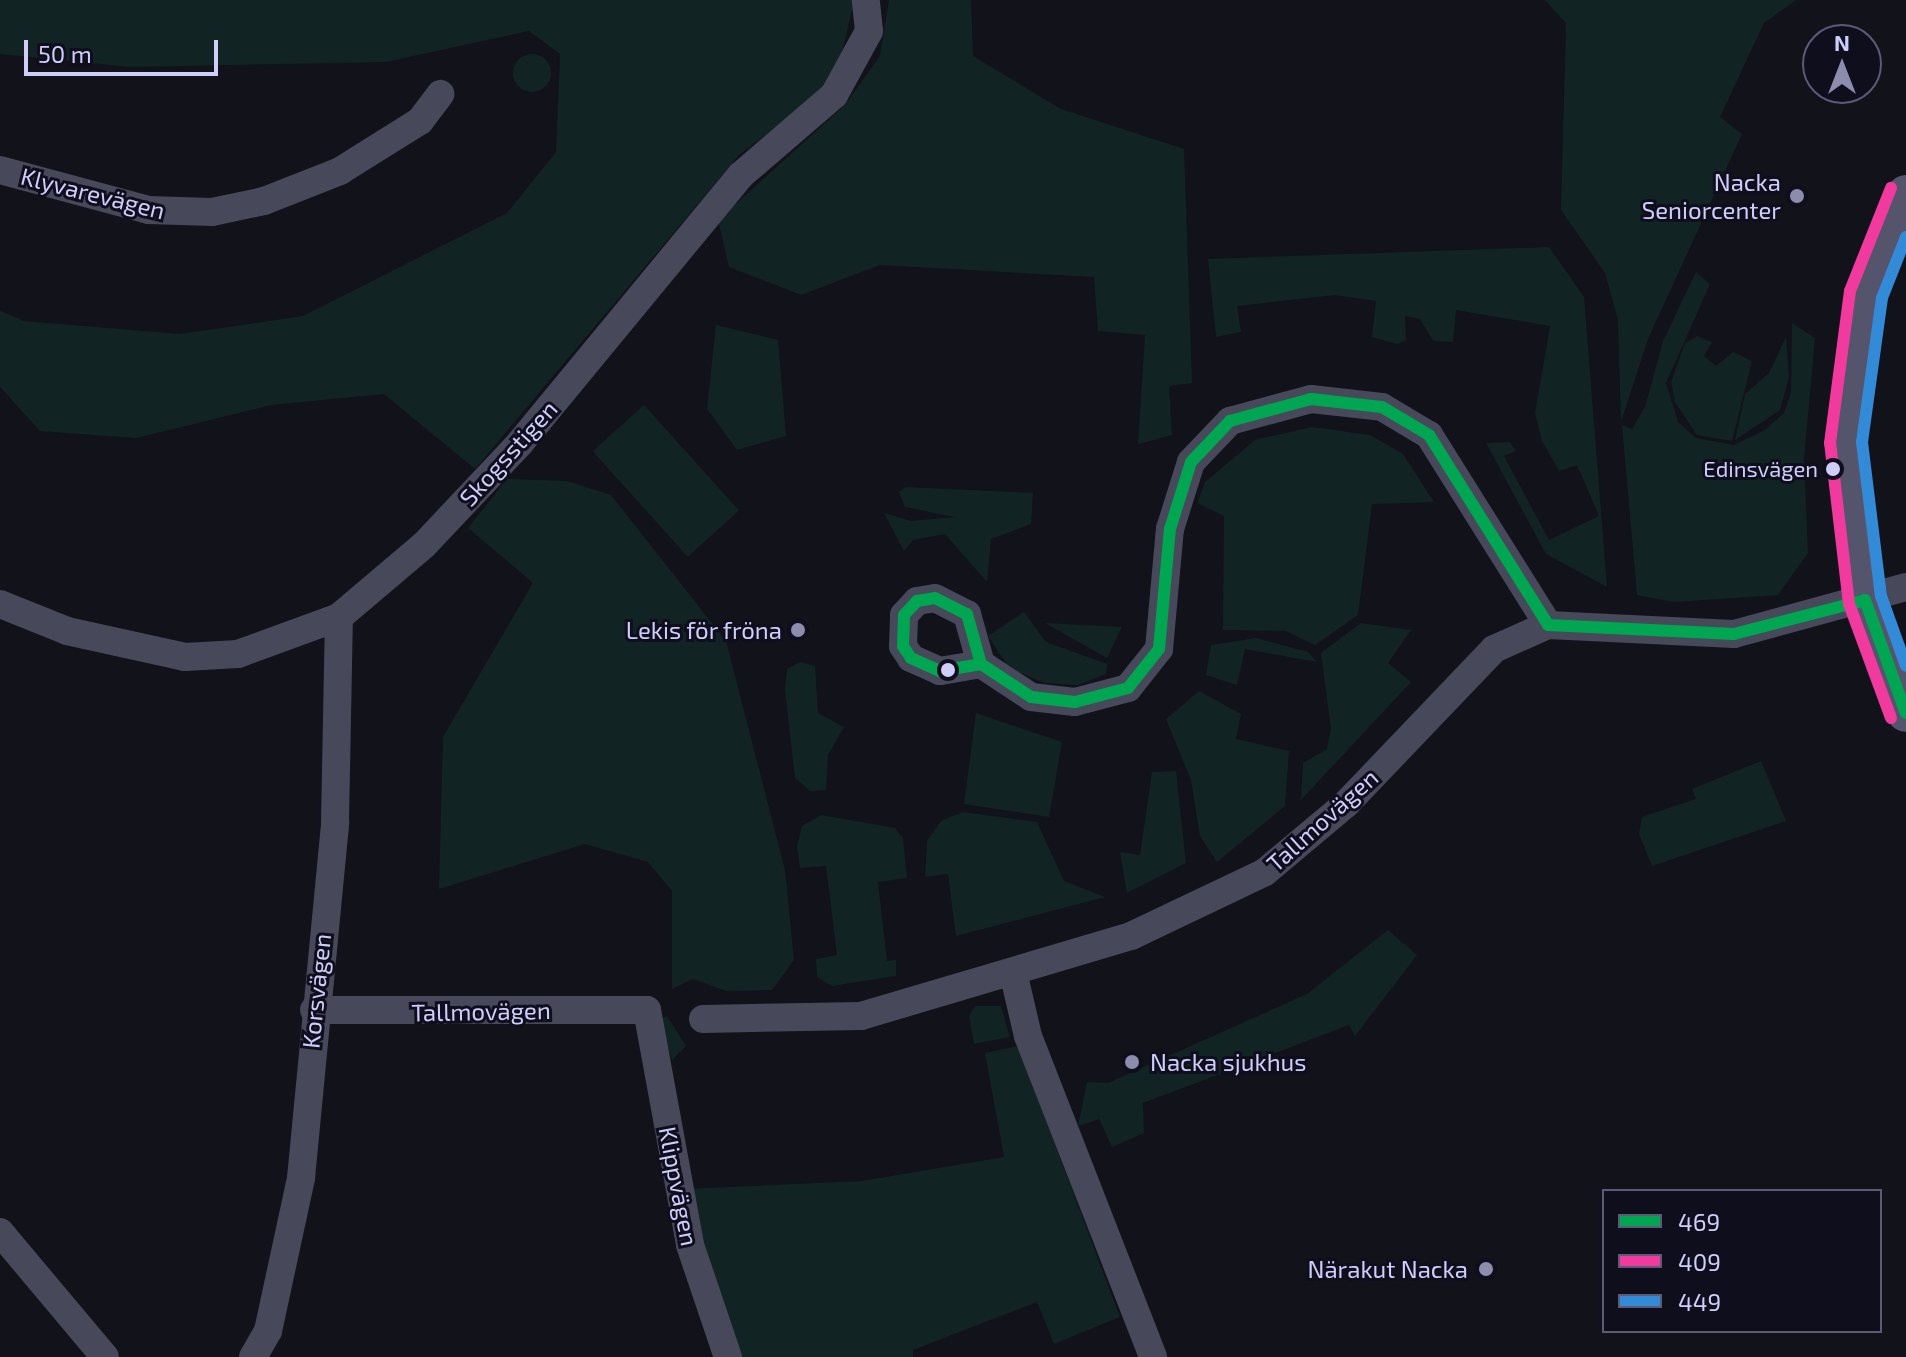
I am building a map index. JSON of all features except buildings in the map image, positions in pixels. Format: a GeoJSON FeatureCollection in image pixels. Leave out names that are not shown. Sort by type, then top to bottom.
{"type":"FeatureCollection","features":[{"type":"Feature","properties":{"kind":"street","name":"Skogsstigen"},"geometry":{"type":"LineString","coordinates":[[3,612],[132,650],[185,657],[238,654],[339,617],[424,545],[520,443],[741,175],[834,95],[869,31],[866,0]]}},
{"type":"Feature","properties":{"kind":"street","name":"Klyvarevägen"},"geometry":{"type":"LineString","coordinates":[[0,170],[148,210],[212,212],[264,201],[342,169],[420,121],[440,94]]}},
{"type":"Feature","properties":{"kind":"street"},"geometry":{"type":"LineString","coordinates":[[1906,194],[1866,294],[1850,386],[1846,442],[1865,600],[1906,713]]}},
{"type":"Feature","properties":{"kind":"street"},"geometry":{"type":"LineString","coordinates":[[981,664],[1031,697],[1075,702],[1128,688],[1159,649],[1170,529],[1191,462],[1230,421],[1311,399],[1382,407],[1429,435],[1548,625],[1734,634],[1906,587]]}},
{"type":"Feature","properties":{"kind":"street","name":"Korsvägen"},"geometry":{"type":"LineString","coordinates":[[253,1357],[268,1331],[293,1223],[335,822],[339,617]]}},
{"type":"Feature","properties":{"kind":"street","name":"Tallmovägen"},"geometry":{"type":"LineString","coordinates":[[703,1019],[861,1016],[1014,976],[1131,936],[1265,872],[1346,804],[1494,649],[1548,625]]}},
{"type":"Feature","properties":{"kind":"street"},"geometry":{"type":"LineString","coordinates":[[1014,976],[1028,1036],[1153,1357]]}},
{"type":"Feature","properties":{"kind":"street","name":"Tallmovägen"},"geometry":{"type":"LineString","coordinates":[[314,1010],[647,1010]]}},
{"type":"Feature","properties":{"kind":"street","name":"Klippvägen"},"geometry":{"type":"LineString","coordinates":[[647,1010],[690,1245],[728,1357]]}},
{"type":"Feature","properties":{"kind":"street"},"geometry":{"type":"LineString","coordinates":[[0,1232],[105,1357]]}},
{"type":"Feature","properties":{"kind":"green space"},"geometry":{"type":"Polygon","coordinates":[[[0,0],[852,0],[853,5],[843,49],[818,95],[739,155],[475,469],[384,394],[271,405],[136,438],[40,431],[0,387],[0,311],[24,321],[180,334],[303,316],[507,213],[556,152],[560,54],[529,31],[386,62],[131,67],[0,54],[0,0]]]}},
{"type":"Feature","properties":{"kind":"green space"},"geometry":{"type":"Polygon","coordinates":[[[889,0],[971,0],[973,56],[1061,109],[1184,149],[1192,383],[1169,386],[1172,435],[1138,444],[1145,335],[1098,331],[1094,277],[880,265],[801,295],[729,267],[718,220],[844,106],[880,56],[889,0]]]}},
{"type":"Feature","properties":{"kind":"green space"},"geometry":{"type":"Polygon","coordinates":[[[1545,0],[1796,0],[1764,23],[1720,117],[1742,134],[1648,339],[1621,422],[1618,320],[1605,273],[1561,210],[1566,23],[1545,0]]]}},
{"type":"Feature","properties":{"kind":"green space"},"geometry":{"type":"Polygon","coordinates":[[[532,54],[546,59],[551,73],[546,87],[532,92],[518,87],[513,73],[518,59],[532,54]]]}},
{"type":"Feature","properties":{"kind":"green space"},"geometry":{"type":"Polygon","coordinates":[[[1549,247],[1584,297],[1607,587],[1546,554],[1486,443],[1510,442],[1516,451],[1504,456],[1549,540],[1599,516],[1577,465],[1559,471],[1542,441],[1535,413],[1550,326],[1456,310],[1453,342],[1433,341],[1420,319],[1405,316],[1406,340],[1397,344],[1372,337],[1376,301],[1334,295],[1237,306],[1241,332],[1216,337],[1208,259],[1549,247]]]}},
{"type":"Feature","properties":{"kind":"green space"},"geometry":{"type":"Polygon","coordinates":[[[1696,272],[1710,284],[1666,383],[1678,422],[1696,438],[1734,445],[1765,430],[1784,413],[1791,393],[1792,323],[1815,338],[1804,459],[1808,553],[1778,595],[1674,602],[1637,595],[1622,425],[1632,429],[1645,407],[1663,341],[1696,272]]]}},
{"type":"Feature","properties":{"kind":"green space"},"geometry":{"type":"Polygon","coordinates":[[[716,325],[778,340],[786,436],[737,450],[707,409],[716,325]]]}},
{"type":"Feature","properties":{"kind":"green space"},"geometry":{"type":"Polygon","coordinates":[[[1697,336],[1712,342],[1704,356],[1716,366],[1733,352],[1752,361],[1732,441],[1697,435],[1675,402],[1671,382],[1685,343],[1697,336]]]}},
{"type":"Feature","properties":{"kind":"green space"},"geometry":{"type":"Polygon","coordinates":[[[1786,337],[1789,376],[1780,410],[1735,440],[1745,394],[1769,373],[1786,337]]]}},
{"type":"Feature","properties":{"kind":"green space"},"geometry":{"type":"Polygon","coordinates":[[[644,405],[739,511],[688,557],[593,451],[644,405]]]}},
{"type":"Feature","properties":{"kind":"green space"},"geometry":{"type":"Polygon","coordinates":[[[1312,427],[1370,435],[1403,454],[1434,502],[1372,504],[1358,615],[1315,645],[1286,631],[1223,630],[1224,516],[1197,503],[1205,482],[1255,440],[1312,427]]]}},
{"type":"Feature","properties":{"kind":"green space"},"geometry":{"type":"Polygon","coordinates":[[[507,479],[567,481],[611,495],[726,641],[785,870],[794,960],[772,990],[726,991],[693,979],[672,989],[672,891],[648,862],[585,844],[439,889],[443,737],[533,583],[468,528],[507,479]]]}},
{"type":"Feature","properties":{"kind":"green space"},"geometry":{"type":"Polygon","coordinates":[[[906,487],[1033,493],[1031,524],[991,539],[987,582],[945,534],[913,540],[904,551],[884,513],[911,521],[955,517],[905,507],[899,492],[906,487]]]}},
{"type":"Feature","properties":{"kind":"green space"},"geometry":{"type":"Polygon","coordinates":[[[1024,612],[1046,642],[1107,664],[1106,674],[1078,685],[1045,683],[1009,668],[988,636],[1024,612]]]}},
{"type":"Feature","properties":{"kind":"green space"},"geometry":{"type":"Polygon","coordinates":[[[1045,623],[1122,627],[1107,658],[1045,623]]]}},
{"type":"Feature","properties":{"kind":"green space"},"geometry":{"type":"Polygon","coordinates":[[[1361,623],[1411,630],[1388,663],[1411,682],[1301,800],[1303,763],[1327,749],[1331,729],[1321,653],[1361,623]]]}},
{"type":"Feature","properties":{"kind":"green space"},"geometry":{"type":"Polygon","coordinates":[[[1256,638],[1308,652],[1317,662],[1245,649],[1237,685],[1206,675],[1211,645],[1256,638]]]}},
{"type":"Feature","properties":{"kind":"green space"},"geometry":{"type":"Polygon","coordinates":[[[800,662],[815,666],[818,713],[844,727],[828,755],[826,790],[810,791],[795,778],[785,690],[787,669],[800,662]]]}},
{"type":"Feature","properties":{"kind":"green space"},"geometry":{"type":"Polygon","coordinates":[[[1199,691],[1241,714],[1236,739],[1289,751],[1285,806],[1217,862],[1200,836],[1191,780],[1166,719],[1199,691]]]}},
{"type":"Feature","properties":{"kind":"green space"},"geometry":{"type":"Polygon","coordinates":[[[976,713],[1062,742],[1049,817],[964,804],[976,713]]]}},
{"type":"Feature","properties":{"kind":"green space"},"geometry":{"type":"Polygon","coordinates":[[[1761,761],[1786,821],[1652,866],[1639,834],[1642,817],[1696,799],[1692,789],[1761,761]]]}},
{"type":"Feature","properties":{"kind":"green space"},"geometry":{"type":"Polygon","coordinates":[[[1176,771],[1186,863],[1127,893],[1120,852],[1140,855],[1152,772],[1176,771]]]}},
{"type":"Feature","properties":{"kind":"green space"},"geometry":{"type":"Polygon","coordinates":[[[963,812],[1037,822],[1064,881],[1105,897],[956,936],[948,874],[925,877],[927,841],[941,821],[963,812]]]}},
{"type":"Feature","properties":{"kind":"green space"},"geometry":{"type":"Polygon","coordinates":[[[821,815],[895,828],[903,838],[907,878],[878,882],[887,961],[896,960],[896,976],[832,986],[817,977],[816,959],[837,955],[826,866],[800,868],[797,846],[802,826],[821,815]]]}},
{"type":"Feature","properties":{"kind":"green space"},"geometry":{"type":"Polygon","coordinates":[[[1388,930],[1417,955],[1355,1036],[1349,1025],[1143,1103],[1144,1133],[1112,1147],[1099,1119],[1078,1126],[1087,1082],[1108,1083],[1307,994],[1388,930]]]}},
{"type":"Feature","properties":{"kind":"green space"},"geometry":{"type":"Polygon","coordinates":[[[975,1006],[1001,1006],[1010,1037],[974,1044],[969,1016],[975,1006]]]}},
{"type":"Feature","properties":{"kind":"green space"},"geometry":{"type":"Polygon","coordinates":[[[667,1016],[686,1046],[672,1060],[658,1020],[667,1016]]]}},
{"type":"Feature","properties":{"kind":"green space"},"geometry":{"type":"Polygon","coordinates":[[[1018,1046],[1120,1317],[1054,1344],[1037,1302],[913,1350],[913,1357],[739,1357],[685,1189],[862,1181],[1004,1157],[985,1053],[1018,1046]]]}},
{"type":"Feature","properties":{"kind":"transit line","name":"409"},"geometry":{"type":"LineString","coordinates":[[1891,188],[1850,291],[1830,443],[1849,604],[1891,718]]}},
{"type":"Feature","properties":{"kind":"transit line","name":"449"},"geometry":{"type":"LineString","coordinates":[[1906,237],[1882,298],[1862,442],[1881,596],[1906,666]]}},
{"type":"Feature","properties":{"kind":"transit line","name":"469"},"geometry":{"type":"LineString","coordinates":[[981,664],[1031,697],[1075,702],[1128,688],[1159,649],[1170,529],[1191,462],[1230,421],[1311,399],[1382,407],[1429,435],[1548,625],[1734,634],[1865,600]]}},
{"type":"Feature","properties":{"kind":"transit line","name":"469"},"geometry":{"type":"LineString","coordinates":[[935,598],[967,614],[981,664],[940,671],[911,658],[903,646],[904,615],[917,601],[935,598]]}},
{"type":"Feature","properties":{"kind":"transit line","name":"469"},"geometry":{"type":"LineString","coordinates":[[1865,600],[1906,713]]}},
{"type":"Feature","properties":{"kind":"place","name":"Nacka Seniorcenter"},"geometry":{"type":"Point","coordinates":[1797,196]}},
{"type":"Feature","properties":{"kind":"place","name":"Edinsvägen"},"geometry":{"type":"Point","coordinates":[1833,469]}},
{"type":"Feature","properties":{"kind":"place","name":"Lekis för fröna"},"geometry":{"type":"Point","coordinates":[798,630]}},
{"type":"Feature","properties":{"kind":"place","name":"Nacka sjukhus"},"geometry":{"type":"Point","coordinates":[1132,1062]}},
{"type":"Feature","properties":{"kind":"place","name":"Närakut Nacka"},"geometry":{"type":"Point","coordinates":[1486,1269]}}]}
